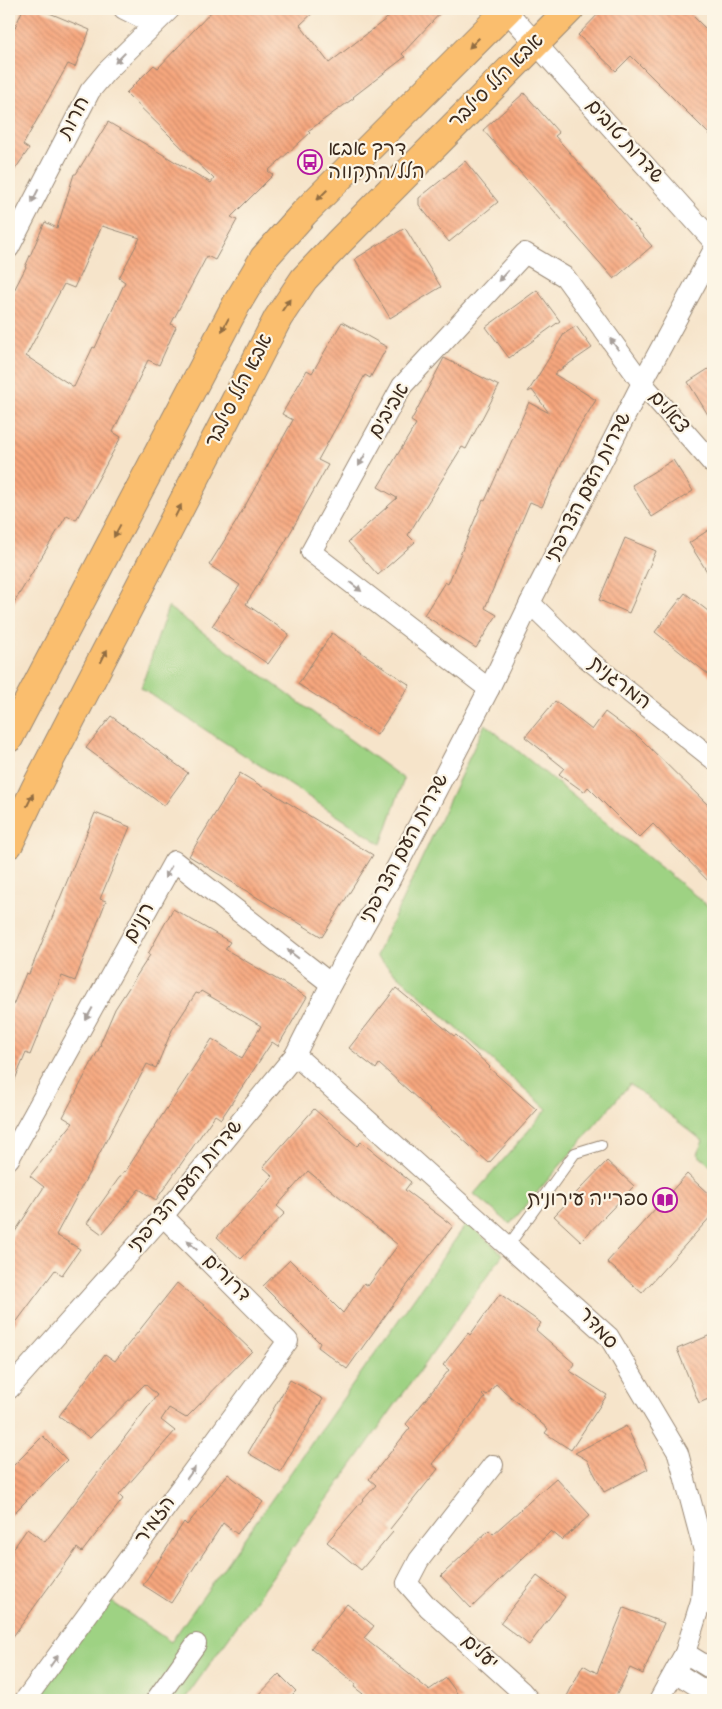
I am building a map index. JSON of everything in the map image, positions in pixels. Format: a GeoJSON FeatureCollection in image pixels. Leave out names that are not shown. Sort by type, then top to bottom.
{"type":"FeatureCollection","features":[{"type":"Feature","properties":{"kind":"main road"},"geometry":{"type":"LineString","coordinates":[[9,738],[236,305],[264,258],[304,213],[507,9]]}},
{"type":"Feature","properties":{"kind":"main road","name":"אבא הלל סילבר"},"geometry":{"type":"LineString","coordinates":[[9,844],[35,789],[278,318],[304,279],[570,9]]}},
{"type":"Feature","properties":{"kind":"street"},"geometry":{"type":"LineString","coordinates":[[124,9],[154,24]]}},
{"type":"Feature","properties":{"kind":"street","name":"חרות"},"geometry":{"type":"LineString","coordinates":[[9,248],[90,91],[106,72],[170,9]]}},
{"type":"Feature","properties":{"kind":"street","name":"שדרות טובים"},"geometry":{"type":"LineString","coordinates":[[507,9],[713,241]]}},
{"type":"Feature","properties":{"kind":"street","name":"שדרות העם הצרפתי"},"geometry":{"type":"LineString","coordinates":[[9,1389],[163,1216],[295,1055],[331,984],[391,878],[490,689],[530,603],[642,383],[713,250]]}},
{"type":"Feature","properties":{"kind":"street","name":"אביבים"},"geometry":{"type":"LineString","coordinates":[[490,689],[311,552],[402,386],[525,253],[565,277],[642,383]]}},
{"type":"Feature","properties":{"kind":"street","name":"צאלים"},"geometry":{"type":"LineString","coordinates":[[642,383],[713,464]]}},
{"type":"Feature","properties":{"kind":"street","name":"המרגנית"},"geometry":{"type":"LineString","coordinates":[[530,603],[585,657],[713,759]]}},
{"type":"Feature","properties":{"kind":"street","name":"רננים"},"geometry":{"type":"LineString","coordinates":[[9,1158],[174,861],[331,984]]}},
{"type":"Feature","properties":{"kind":"street","name":"סמדר"},"geometry":{"type":"LineString","coordinates":[[295,1055],[609,1337],[678,1453],[704,1551],[702,1601],[685,1653],[659,1700]]}},
{"type":"Feature","properties":{"kind":"street","name":"דרורים"},"geometry":{"type":"LineString","coordinates":[[163,1216],[288,1341]]}},
{"type":"Feature","properties":{"kind":"street","name":"הזמיר"},"geometry":{"type":"LineString","coordinates":[[25,1700],[288,1341]]}},
{"type":"Feature","properties":{"kind":"street","name":"יעלים"},"geometry":{"type":"LineString","coordinates":[[493,1465],[419,1560],[407,1583],[428,1608],[522,1692],[528,1700]]}},
{"type":"Feature","properties":{"kind":"street"},"geometry":{"type":"LineString","coordinates":[[166,1694],[196,1644]]}},
{"type":"Feature","properties":{"kind":"street"},"geometry":{"type":"LineString","coordinates":[[685,1653],[713,1670]]}},
{"type":"Feature","properties":{"kind":"street"},"geometry":{"type":"LineString","coordinates":[[675,1672],[713,1696]]}},
{"type":"Feature","properties":{"kind":"lane"},"geometry":{"type":"LineString","coordinates":[[508,1246],[575,1153],[601,1145]]}},
{"type":"Feature","properties":{"kind":"green space"},"geometry":{"type":"Polygon","coordinates":[[[168,607],[404,779],[381,844],[141,688],[168,607]]]}},
{"type":"Feature","properties":{"kind":"green space"},"geometry":{"type":"Polygon","coordinates":[[[485,724],[713,910],[713,1168],[697,1154],[703,1141],[630,1084],[510,1224],[474,1194],[547,1109],[376,956],[485,724]]]}},
{"type":"Feature","properties":{"kind":"green space"},"geometry":{"type":"Polygon","coordinates":[[[467,1223],[503,1254],[184,1700],[32,1700],[106,1598],[171,1642],[467,1223]]]}},
{"type":"Feature","properties":{"kind":"building"},"geometry":{"type":"Polygon","coordinates":[[[23,9],[40,9],[90,30],[75,67],[68,64],[23,145],[29,149],[9,178],[9,41],[23,9]]]}},
{"type":"Feature","properties":{"kind":"building"},"geometry":{"type":"Polygon","coordinates":[[[214,9],[317,9],[300,25],[329,63],[399,9],[444,9],[402,54],[405,57],[354,98],[308,131],[310,133],[268,171],[273,175],[231,217],[237,220],[215,260],[207,256],[171,324],[176,327],[159,365],[148,360],[113,432],[121,437],[76,520],[67,515],[9,611],[9,300],[26,267],[45,222],[57,228],[74,174],[76,174],[108,122],[211,183],[214,179],[126,93],[154,65],[158,68],[214,9]],[[102,226],[74,288],[64,284],[26,356],[74,387],[93,347],[95,348],[125,282],[119,278],[140,238],[102,226]]]}},
{"type":"Feature","properties":{"kind":"building"},"geometry":{"type":"Polygon","coordinates":[[[603,9],[686,9],[713,36],[713,138],[631,56],[616,71],[578,35],[603,9]]]}},
{"type":"Feature","properties":{"kind":"building"},"geometry":{"type":"Polygon","coordinates":[[[524,93],[559,133],[555,136],[652,246],[614,279],[483,130],[524,93]]]}},
{"type":"Feature","properties":{"kind":"building"},"geometry":{"type":"Polygon","coordinates":[[[465,161],[498,202],[449,242],[419,205],[419,198],[465,161]]]}},
{"type":"Feature","properties":{"kind":"building"},"geometry":{"type":"Polygon","coordinates":[[[405,228],[441,287],[390,318],[355,259],[405,228]]]}},
{"type":"Feature","properties":{"kind":"building"},"geometry":{"type":"Polygon","coordinates":[[[537,290],[560,321],[509,358],[486,327],[537,290]]]}},
{"type":"Feature","properties":{"kind":"building"},"geometry":{"type":"Polygon","coordinates":[[[342,322],[387,347],[370,378],[365,375],[318,460],[328,465],[285,542],[246,604],[289,634],[268,664],[212,626],[240,585],[209,565],[236,522],[293,420],[282,414],[307,370],[312,373],[342,322]]]}},
{"type":"Feature","properties":{"kind":"building"},"geometry":{"type":"Polygon","coordinates":[[[576,326],[592,348],[554,374],[596,400],[576,432],[542,507],[530,502],[485,608],[497,615],[476,648],[424,615],[445,582],[448,584],[483,500],[485,501],[529,402],[549,413],[532,390],[528,392],[564,334],[576,326]]]}},
{"type":"Feature","properties":{"kind":"building"},"geometry":{"type":"Polygon","coordinates":[[[444,358],[499,386],[466,449],[462,447],[408,535],[415,542],[378,575],[348,542],[397,498],[378,487],[416,424],[411,421],[444,358]]]}},
{"type":"Feature","properties":{"kind":"building"},"geometry":{"type":"Polygon","coordinates":[[[713,366],[713,423],[688,382],[713,366]]]}},
{"type":"Feature","properties":{"kind":"building"},"geometry":{"type":"Polygon","coordinates":[[[673,460],[693,491],[652,517],[632,485],[673,460]]]}},
{"type":"Feature","properties":{"kind":"building"},"geometry":{"type":"Polygon","coordinates":[[[713,527],[713,581],[689,543],[713,527]]]}},
{"type":"Feature","properties":{"kind":"building"},"geometry":{"type":"Polygon","coordinates":[[[625,538],[656,551],[629,613],[599,600],[625,538]]]}},
{"type":"Feature","properties":{"kind":"building"},"geometry":{"type":"Polygon","coordinates":[[[685,593],[713,615],[713,678],[655,632],[685,593]]]}},
{"type":"Feature","properties":{"kind":"building"},"geometry":{"type":"Polygon","coordinates":[[[332,633],[410,685],[377,735],[298,684],[332,633]]]}},
{"type":"Feature","properties":{"kind":"building"},"geometry":{"type":"Polygon","coordinates":[[[555,701],[592,730],[605,712],[640,738],[713,810],[713,886],[653,824],[639,838],[588,787],[584,792],[559,774],[564,768],[525,737],[555,701]]]}},
{"type":"Feature","properties":{"kind":"building"},"geometry":{"type":"Polygon","coordinates":[[[111,716],[188,773],[164,806],[86,748],[111,716]]]}},
{"type":"Feature","properties":{"kind":"building"},"geometry":{"type":"Polygon","coordinates":[[[240,773],[373,855],[322,937],[189,856],[240,773]]]}},
{"type":"Feature","properties":{"kind":"building"},"geometry":{"type":"Polygon","coordinates":[[[95,813],[130,827],[100,899],[106,901],[75,981],[62,976],[30,1055],[26,1053],[9,1094],[9,1015],[26,973],[29,974],[95,813]]]}},
{"type":"Feature","properties":{"kind":"building"},"geometry":{"type":"Polygon","coordinates":[[[173,909],[230,942],[225,949],[307,997],[278,1046],[272,1042],[221,1119],[215,1115],[156,1200],[139,1189],[102,1234],[87,1223],[125,1172],[212,1039],[242,1058],[261,1026],[201,991],[199,994],[196,993],[172,1030],[156,1068],[147,1064],[56,1235],[80,1249],[62,1275],[55,1270],[9,1332],[9,1241],[44,1187],[30,1176],[73,1123],[63,1117],[101,1045],[115,1009],[150,955],[148,954],[173,909]]]}},
{"type":"Feature","properties":{"kind":"building"},"geometry":{"type":"Polygon","coordinates":[[[396,988],[454,1036],[456,1035],[489,1068],[537,1110],[489,1163],[379,1064],[376,1069],[349,1048],[396,988]]]}},
{"type":"Feature","properties":{"kind":"building"},"geometry":{"type":"Polygon","coordinates":[[[314,1109],[357,1146],[361,1142],[411,1182],[405,1190],[453,1226],[405,1288],[347,1369],[318,1347],[320,1343],[263,1286],[290,1260],[343,1313],[364,1283],[368,1286],[398,1245],[308,1171],[277,1206],[285,1213],[241,1259],[217,1237],[273,1176],[263,1167],[314,1109]]]}},
{"type":"Feature","properties":{"kind":"building"},"geometry":{"type":"Polygon","coordinates":[[[607,1161],[634,1186],[581,1241],[554,1216],[607,1161]]]}},
{"type":"Feature","properties":{"kind":"building"},"geometry":{"type":"Polygon","coordinates":[[[687,1174],[713,1198],[713,1214],[642,1293],[607,1262],[687,1174]]]}},
{"type":"Feature","properties":{"kind":"building"},"geometry":{"type":"Polygon","coordinates":[[[177,1283],[205,1306],[252,1351],[186,1418],[169,1408],[161,1420],[175,1431],[119,1495],[123,1499],[82,1552],[77,1548],[9,1642],[9,1555],[27,1529],[45,1542],[157,1395],[145,1384],[90,1438],[59,1416],[105,1354],[115,1361],[177,1283]]]}},
{"type":"Feature","properties":{"kind":"building"},"geometry":{"type":"Polygon","coordinates":[[[500,1294],[541,1323],[536,1330],[575,1364],[570,1371],[607,1395],[571,1450],[545,1433],[548,1429],[496,1384],[487,1395],[484,1393],[482,1395],[485,1398],[432,1464],[438,1469],[390,1529],[393,1532],[361,1570],[327,1542],[376,1485],[369,1479],[410,1428],[406,1424],[449,1370],[443,1365],[468,1333],[470,1335],[500,1294]]]}},
{"type":"Feature","properties":{"kind":"building"},"geometry":{"type":"Polygon","coordinates":[[[713,1334],[713,1397],[699,1403],[677,1349],[713,1334]]]}},
{"type":"Feature","properties":{"kind":"building"},"geometry":{"type":"Polygon","coordinates":[[[290,1380],[323,1399],[280,1472],[248,1453],[290,1380]]]}},
{"type":"Feature","properties":{"kind":"building"},"geometry":{"type":"Polygon","coordinates":[[[626,1426],[648,1469],[604,1492],[587,1460],[575,1453],[626,1426]]]}},
{"type":"Feature","properties":{"kind":"building"},"geometry":{"type":"Polygon","coordinates":[[[43,1436],[67,1460],[9,1518],[9,1470],[43,1436]]]}},
{"type":"Feature","properties":{"kind":"building"},"geometry":{"type":"Polygon","coordinates":[[[228,1474],[263,1502],[237,1534],[223,1523],[171,1603],[143,1585],[184,1522],[187,1525],[228,1474]]]}},
{"type":"Feature","properties":{"kind":"building"},"geometry":{"type":"Polygon","coordinates":[[[556,1478],[590,1515],[562,1540],[551,1531],[471,1608],[441,1576],[489,1530],[493,1534],[556,1478]]]}},
{"type":"Feature","properties":{"kind":"building"},"geometry":{"type":"Polygon","coordinates":[[[537,1576],[565,1597],[529,1645],[500,1623],[537,1576]]]}},
{"type":"Feature","properties":{"kind":"building"},"geometry":{"type":"Polygon","coordinates":[[[347,1604],[374,1626],[364,1638],[429,1690],[446,1678],[462,1700],[371,1700],[354,1687],[356,1684],[311,1648],[347,1604]]]}},
{"type":"Feature","properties":{"kind":"building"},"geometry":{"type":"Polygon","coordinates":[[[624,1608],[664,1623],[643,1674],[630,1668],[614,1700],[565,1700],[583,1665],[597,1673],[624,1608]]]}},
{"type":"Feature","properties":{"kind":"building"},"geometry":{"type":"Polygon","coordinates":[[[279,1674],[296,1691],[287,1700],[254,1700],[279,1674]]]}},
{"type":"Feature","properties":{"kind":"place","name":"דרך אבא הלל/התקווה"},"geometry":{"type":"Point","coordinates":[310,162]}},
{"type":"Feature","properties":{"kind":"place","name":"ספרייה עירונית"},"geometry":{"type":"Point","coordinates":[665,1200]}}]}
